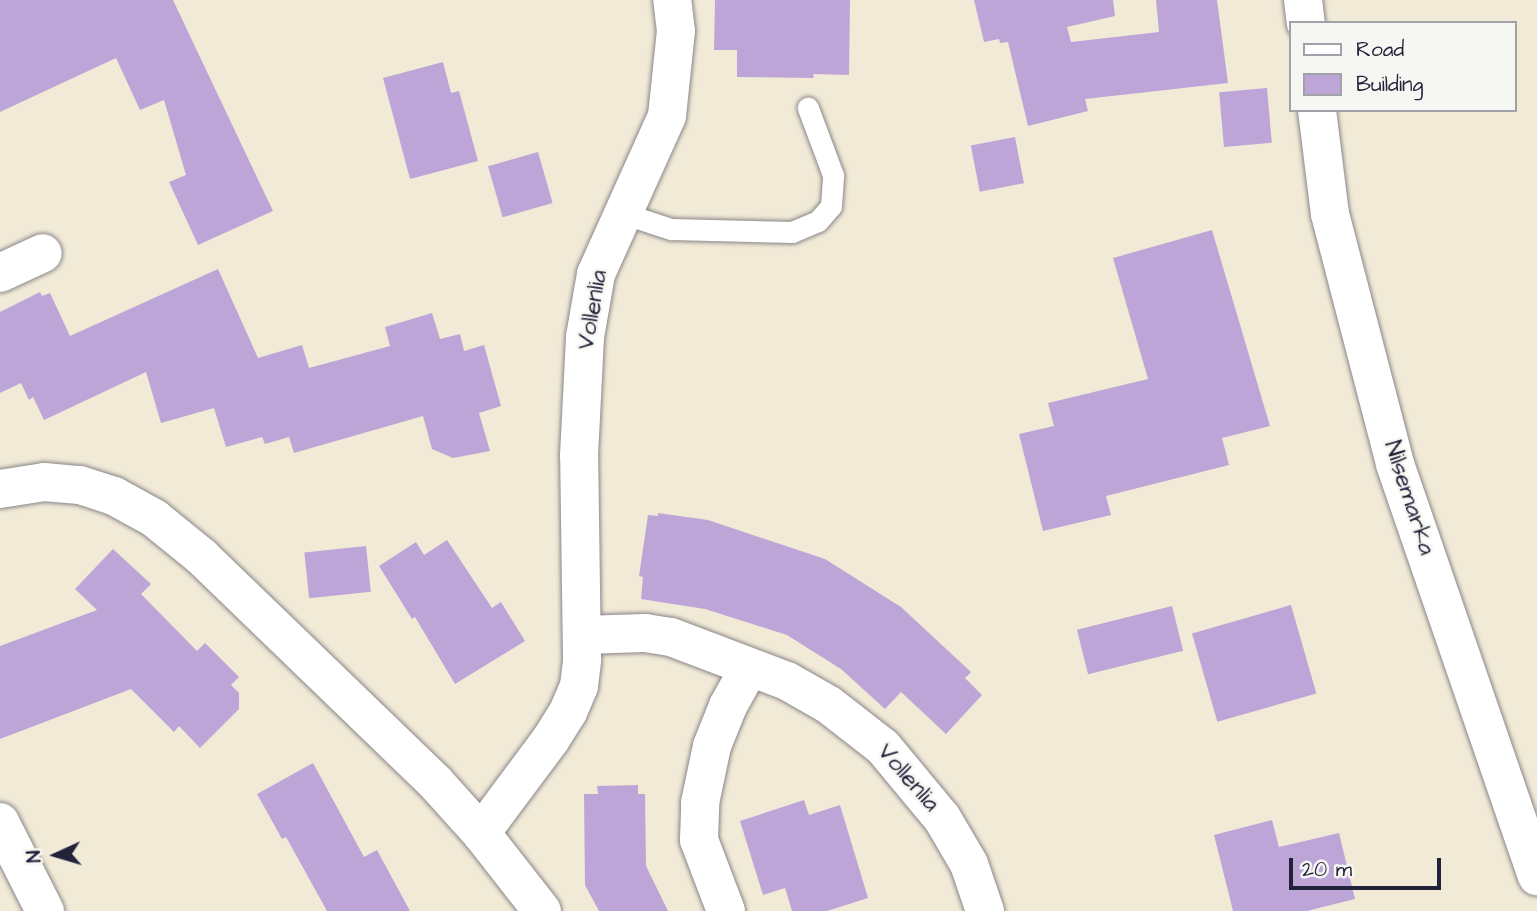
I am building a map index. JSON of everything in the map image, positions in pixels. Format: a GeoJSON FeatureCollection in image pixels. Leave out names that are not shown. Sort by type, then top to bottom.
{"type":"FeatureCollection","features":[{"type":"Feature","properties":{"kind":"street","name":"Vollenlia"},"geometry":{"type":"LineString","coordinates":[[481,833],[568,712],[579,686],[582,635],[579,456],[586,337],[597,274],[667,116],[673,85],[676,31],[672,0]]}},
{"type":"Feature","properties":{"kind":"street"},"geometry":{"type":"LineString","coordinates":[[1303,0],[1306,21]]}},
{"type":"Feature","properties":{"kind":"street","name":"Nilsemarka"},"geometry":{"type":"LineString","coordinates":[[1317,112],[1330,214],[1395,464],[1537,876]]}},
{"type":"Feature","properties":{"kind":"street"},"geometry":{"type":"LineString","coordinates":[[0,273],[43,253]]}},
{"type":"Feature","properties":{"kind":"street"},"geometry":{"type":"LineString","coordinates":[[0,488],[44,482],[80,485],[114,496],[154,518],[211,567],[435,782],[481,833],[542,911]]}},
{"type":"Feature","properties":{"kind":"street","name":"Vollenlia"},"geometry":{"type":"LineString","coordinates":[[582,635],[646,633],[671,637],[786,681],[829,705],[883,747],[942,818],[970,864],[985,911]]}},
{"type":"Feature","properties":{"kind":"street"},"geometry":{"type":"LineString","coordinates":[[726,911],[699,840],[700,803],[712,746],[728,706],[749,668]]}},
{"type":"Feature","properties":{"kind":"street"},"geometry":{"type":"LineString","coordinates":[[0,822],[45,911]]}},
{"type":"Feature","properties":{"kind":"lane"},"geometry":{"type":"LineString","coordinates":[[622,213],[671,229],[792,232],[818,221],[831,206],[833,175],[808,108]]}},
{"type":"Feature","properties":{"kind":"building"},"geometry":{"type":"Polygon","coordinates":[[[0,0],[173,0],[273,211],[198,245],[169,182],[186,175],[164,100],[140,110],[116,58],[0,112],[0,0]]]}},
{"type":"Feature","properties":{"kind":"building"},"geometry":{"type":"Polygon","coordinates":[[[715,0],[850,0],[849,75],[813,74],[814,78],[737,77],[737,50],[714,50],[715,0]]]}},
{"type":"Feature","properties":{"kind":"building"},"geometry":{"type":"Polygon","coordinates":[[[974,0],[1113,0],[1115,16],[1067,27],[1071,42],[1159,32],[1156,0],[1217,0],[1228,83],[1085,99],[1088,111],[1028,126],[1008,42],[1000,43],[999,39],[984,42],[974,0]]]}},
{"type":"Feature","properties":{"kind":"building"},"geometry":{"type":"Polygon","coordinates":[[[443,62],[451,93],[459,91],[478,161],[410,179],[383,78],[443,62]]]}},
{"type":"Feature","properties":{"kind":"building"},"geometry":{"type":"Polygon","coordinates":[[[1267,88],[1272,143],[1224,147],[1219,92],[1267,88]]]}},
{"type":"Feature","properties":{"kind":"building"},"geometry":{"type":"Polygon","coordinates":[[[1015,137],[1024,183],[980,192],[971,146],[1015,137]]]}},
{"type":"Feature","properties":{"kind":"building"},"geometry":{"type":"Polygon","coordinates":[[[538,152],[553,203],[503,217],[488,166],[538,152]]]}},
{"type":"Feature","properties":{"kind":"building"},"geometry":{"type":"Polygon","coordinates":[[[1212,230],[1270,426],[1222,438],[1229,465],[1106,496],[1111,515],[1043,531],[1019,434],[1054,426],[1048,403],[1148,379],[1113,258],[1212,230]]]}},
{"type":"Feature","properties":{"kind":"building"},"geometry":{"type":"Polygon","coordinates":[[[218,269],[258,358],[302,345],[309,368],[390,346],[385,327],[432,313],[440,339],[460,334],[464,351],[484,345],[501,406],[479,413],[490,451],[453,458],[432,449],[423,416],[294,453],[289,437],[265,444],[262,437],[226,447],[214,408],[161,423],[146,372],[44,420],[33,397],[29,400],[21,383],[0,393],[0,312],[40,292],[42,296],[50,293],[70,336],[218,269]]]}},
{"type":"Feature","properties":{"kind":"building"},"geometry":{"type":"Polygon","coordinates":[[[658,513],[708,520],[825,559],[901,607],[971,672],[965,678],[982,695],[946,734],[901,692],[885,709],[841,669],[787,635],[705,609],[641,599],[643,577],[639,576],[648,515],[658,516],[658,513]]]}},
{"type":"Feature","properties":{"kind":"building"},"geometry":{"type":"Polygon","coordinates":[[[447,540],[492,608],[501,602],[525,641],[455,684],[415,617],[412,619],[379,566],[416,542],[424,555],[447,540]]]}},
{"type":"Feature","properties":{"kind":"building"},"geometry":{"type":"Polygon","coordinates":[[[366,546],[371,592],[309,598],[304,552],[366,546]]]}},
{"type":"Feature","properties":{"kind":"building"},"geometry":{"type":"Polygon","coordinates":[[[113,549],[151,584],[141,594],[197,651],[205,643],[239,677],[231,685],[239,693],[239,709],[200,748],[179,726],[174,732],[131,689],[0,739],[0,646],[97,610],[75,589],[113,549]]]}},
{"type":"Feature","properties":{"kind":"building"},"geometry":{"type":"Polygon","coordinates":[[[1291,605],[1316,693],[1217,722],[1192,633],[1291,605]]]}},
{"type":"Feature","properties":{"kind":"building"},"geometry":{"type":"Polygon","coordinates":[[[1172,606],[1183,651],[1088,674],[1077,630],[1172,606]]]}},
{"type":"Feature","properties":{"kind":"building"},"geometry":{"type":"Polygon","coordinates":[[[313,763],[364,857],[377,850],[410,911],[327,911],[286,837],[282,839],[257,794],[313,763]]]}},
{"type":"Feature","properties":{"kind":"building"},"geometry":{"type":"Polygon","coordinates":[[[638,785],[638,794],[645,794],[646,866],[668,911],[599,911],[585,885],[584,794],[598,794],[597,786],[638,785]]]}},
{"type":"Feature","properties":{"kind":"building"},"geometry":{"type":"Polygon","coordinates":[[[804,800],[809,815],[840,805],[868,898],[827,911],[792,911],[785,888],[763,895],[740,821],[804,800]]]}},
{"type":"Feature","properties":{"kind":"building"},"geometry":{"type":"Polygon","coordinates":[[[1272,820],[1279,847],[1339,833],[1355,899],[1307,911],[1233,911],[1214,835],[1272,820]]]}}]}
